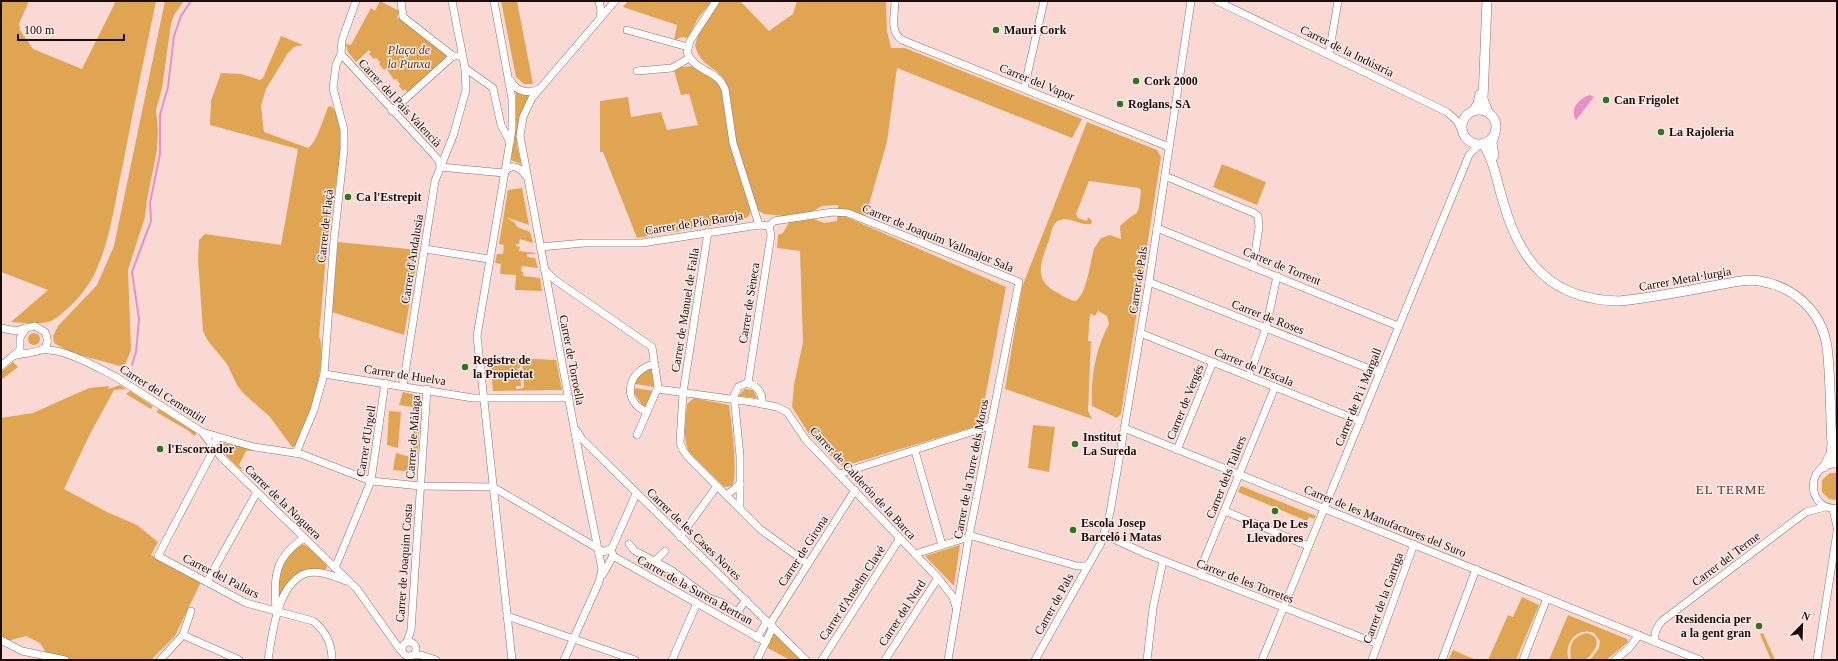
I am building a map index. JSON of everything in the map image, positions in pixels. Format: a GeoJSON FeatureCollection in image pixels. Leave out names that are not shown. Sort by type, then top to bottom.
{"type":"FeatureCollection","features":[{"type":"Feature","properties":{"kind":"main road"},"geometry":{"type":"LineString","coordinates":[[1482,1],[1480,99],[1474,110],[1464,118],[1461,129],[1466,140],[1481,144],[1494,136],[1496,123],[1488,112],[1483,98],[1487,1]]}},
{"type":"Feature","properties":{"kind":"main road"},"geometry":{"type":"LineString","coordinates":[[1474,110],[1488,112]]}},
{"type":"Feature","properties":{"kind":"main road","name":"Carrer Metal·lurgia"},"geometry":{"type":"LineString","coordinates":[[1494,136],[1492,149],[1506,201],[1514,224],[1526,249],[1537,265],[1554,279],[1572,290],[1601,298],[1620,298],[1760,277],[1785,284],[1806,298],[1821,319],[1829,342],[1835,452],[1837,460]]}},
{"type":"Feature","properties":{"kind":"main road","name":"Carrer Metal·lurgia"},"geometry":{"type":"LineString","coordinates":[[1481,144],[1490,158],[1505,209],[1518,243],[1536,269],[1551,281],[1571,293],[1601,301],[1619,301],[1734,282],[1760,280],[1786,289],[1812,309],[1819,322],[1827,346],[1832,444],[1831,454],[1824,467]]}},
{"type":"Feature","properties":{"kind":"street","name":"Carrer de Flaçà"},"geometry":{"type":"LineString","coordinates":[[296,453],[314,410],[324,374],[334,240],[344,148],[344,130],[333,88],[336,65],[341,54],[342,40],[356,1]]}},
{"type":"Feature","properties":{"kind":"street"},"geometry":{"type":"LineString","coordinates":[[401,1],[403,16],[453,56],[462,56]]}},
{"type":"Feature","properties":{"kind":"street","name":"Carrer d'Andalusia"},"geometry":{"type":"LineString","coordinates":[[403,386],[435,181],[453,136],[464,99],[466,80],[465,68],[452,1]]}},
{"type":"Feature","properties":{"kind":"street"},"geometry":{"type":"LineString","coordinates":[[494,1],[508,75],[512,106],[510,142],[477,336],[492,487],[512,659]]}},
{"type":"Feature","properties":{"kind":"street"},"geometry":{"type":"LineString","coordinates":[[599,1],[601,10],[600,18]]}},
{"type":"Feature","properties":{"kind":"street","name":"Carrer de Torroella"},"geometry":{"type":"LineString","coordinates":[[599,582],[602,569],[598,546],[572,419],[520,146],[521,127],[526,109],[543,86],[615,1]]}},
{"type":"Feature","properties":{"kind":"street"},"geometry":{"type":"LineString","coordinates":[[716,1],[688,47],[687,52],[696,66],[714,74],[722,82],[725,89],[732,143],[759,225]]}},
{"type":"Feature","properties":{"kind":"street","name":"Carrer del Vapor"},"geometry":{"type":"LineString","coordinates":[[895,1],[893,27],[897,37],[902,40],[1169,147]]}},
{"type":"Feature","properties":{"kind":"street"},"geometry":{"type":"LineString","coordinates":[[1024,89],[1044,1]]}},
{"type":"Feature","properties":{"kind":"street","name":"Carrer de Pals"},"geometry":{"type":"LineString","coordinates":[[1036,660],[1105,536],[1149,282],[1191,1]]}},
{"type":"Feature","properties":{"kind":"street","name":"Carrer de la Indústria"},"geometry":{"type":"LineString","coordinates":[[1217,1],[1447,112],[1457,121],[1461,129]]}},
{"type":"Feature","properties":{"kind":"street"},"geometry":{"type":"LineString","coordinates":[[1329,54],[1338,1]]}},
{"type":"Feature","properties":{"kind":"street"},"geometry":{"type":"LineString","coordinates":[[627,30],[688,47]]}},
{"type":"Feature","properties":{"kind":"street","name":"Carrer del País Valencià"},"geometry":{"type":"LineString","coordinates":[[341,54],[435,156],[439,161],[440,167]]}},
{"type":"Feature","properties":{"kind":"street"},"geometry":{"type":"LineString","coordinates":[[392,111],[453,56]]}},
{"type":"Feature","properties":{"kind":"street"},"geometry":{"type":"LineString","coordinates":[[637,71],[672,68],[690,58]]}},
{"type":"Feature","properties":{"kind":"street"},"geometry":{"type":"LineString","coordinates":[[465,68],[493,88],[501,125],[510,142]]}},
{"type":"Feature","properties":{"kind":"street"},"geometry":{"type":"LineString","coordinates":[[508,75],[512,84],[521,91],[532,92],[543,86]]}},
{"type":"Feature","properties":{"kind":"street","name":"Carrer de Pi i Margall"},"geometry":{"type":"LineString","coordinates":[[1262,660],[1323,508],[1469,155],[1481,144]]}},
{"type":"Feature","properties":{"kind":"street"},"geometry":{"type":"LineString","coordinates":[[504,173],[508,168],[515,166],[520,168],[526,177]]}},
{"type":"Feature","properties":{"kind":"street"},"geometry":{"type":"LineString","coordinates":[[440,167],[504,173]]}},
{"type":"Feature","properties":{"kind":"street"},"geometry":{"type":"LineString","coordinates":[[1165,176],[1258,216],[1259,226],[1253,267]]}},
{"type":"Feature","properties":{"kind":"street","name":"Carrer de Pío Baroja"},"geometry":{"type":"LineString","coordinates":[[540,247],[584,244],[642,243],[759,225],[769,226],[774,221],[833,212],[848,214]]}},
{"type":"Feature","properties":{"kind":"street","name":"Carrer de Joaquim Vallmajor Sala"},"geometry":{"type":"LineString","coordinates":[[848,214],[1019,282]]}},
{"type":"Feature","properties":{"kind":"street","name":"Carrer de Sèneca"},"geometry":{"type":"LineString","coordinates":[[748,383],[771,235],[769,226]]}},
{"type":"Feature","properties":{"kind":"street","name":"Carrer de Torrent"},"geometry":{"type":"LineString","coordinates":[[1157,228],[1398,326]]}},
{"type":"Feature","properties":{"kind":"street","name":"Carrer de Manuel de Falla"},"geometry":{"type":"LineString","coordinates":[[708,232],[683,393],[680,443],[682,450],[760,529],[808,564]]}},
{"type":"Feature","properties":{"kind":"street"},"geometry":{"type":"LineString","coordinates":[[425,249],[489,259]]}},
{"type":"Feature","properties":{"kind":"street"},"geometry":{"type":"LineString","coordinates":[[544,269],[555,280],[652,347],[657,389],[637,435]]}},
{"type":"Feature","properties":{"kind":"street"},"geometry":{"type":"LineString","coordinates":[[1249,376],[1266,328],[1277,276]]}},
{"type":"Feature","properties":{"kind":"street","name":"Carrer de la Torre dels Moros"},"geometry":{"type":"LineString","coordinates":[[950,659],[969,536],[1019,282]]}},
{"type":"Feature","properties":{"kind":"street","name":"Carrer de Roses"},"geometry":{"type":"LineString","coordinates":[[1149,282],[1380,373]]}},
{"type":"Feature","properties":{"kind":"street"},"geometry":{"type":"LineString","coordinates":[[4,329],[16,331],[35,326],[39,327],[45,332],[47,341],[42,350],[35,353],[29,352],[13,356]]}},
{"type":"Feature","properties":{"kind":"street"},"geometry":{"type":"LineString","coordinates":[[1,366],[20,350],[20,340],[26,328]]}},
{"type":"Feature","properties":{"kind":"street"},"geometry":{"type":"LineString","coordinates":[[4,329],[20,340],[25,350],[29,352]]}},
{"type":"Feature","properties":{"kind":"street","name":"Carrer de l'Escala"},"geometry":{"type":"LineString","coordinates":[[1140,333],[1360,421]]}},
{"type":"Feature","properties":{"kind":"street","name":"Carrer del Cementiri"},"geometry":{"type":"LineString","coordinates":[[47,341],[59,352]]}},
{"type":"Feature","properties":{"kind":"street","name":"Carrer del Cementiri"},"geometry":{"type":"LineString","coordinates":[[42,350],[51,349],[116,377],[202,432],[218,438],[254,447],[296,453],[371,481],[421,486],[492,487]]}},
{"type":"Feature","properties":{"kind":"street","name":"Carrer de Vergés"},"geometry":{"type":"LineString","coordinates":[[1177,450],[1213,362]]}},
{"type":"Feature","properties":{"kind":"street"},"geometry":{"type":"LineString","coordinates":[[648,412],[634,404],[631,399],[630,388],[637,373],[643,368],[655,364]]}},
{"type":"Feature","properties":{"kind":"street","name":"Carrer de Huelva"},"geometry":{"type":"LineString","coordinates":[[324,374],[473,398],[569,398]]}},
{"type":"Feature","properties":{"kind":"street","name":"Carrer d'Urgell"},"geometry":{"type":"LineString","coordinates":[[323,574],[329,571],[371,481],[385,383]]}},
{"type":"Feature","properties":{"kind":"street"},"geometry":{"type":"LineString","coordinates":[[740,508],[740,456],[734,400],[738,387],[748,383],[758,388],[762,399],[762,404]]}},
{"type":"Feature","properties":{"kind":"street","name":"Carrer dels Tallers"},"geometry":{"type":"LineString","coordinates":[[1202,576],[1202,565],[1275,388]]}},
{"type":"Feature","properties":{"kind":"street","name":"Carrer de Calderón de la Barca"},"geometry":{"type":"LineString","coordinates":[[657,389],[762,404],[777,407],[787,412],[806,440],[938,578],[953,598],[957,608]]}},
{"type":"Feature","properties":{"kind":"street","name":"Carrer de Màlaga"},"geometry":{"type":"LineString","coordinates":[[421,486],[428,390]]}},
{"type":"Feature","properties":{"kind":"street","name":"Carrer de les Cases Noves"},"geometry":{"type":"LineString","coordinates":[[572,419],[582,439],[636,494],[806,660]]}},
{"type":"Feature","properties":{"kind":"street"},"geometry":{"type":"LineString","coordinates":[[839,474],[990,426]]}},
{"type":"Feature","properties":{"kind":"street","name":"Carrer de les Manufactures del Suro"},"geometry":{"type":"LineString","coordinates":[[1124,428],[1696,659]]}},
{"type":"Feature","properties":{"kind":"street","name":"Carrer de la Noguera"},"geometry":{"type":"LineString","coordinates":[[202,432],[214,448],[257,492],[364,597],[408,652]]}},
{"type":"Feature","properties":{"kind":"street"},"geometry":{"type":"LineString","coordinates":[[214,448],[218,438]]}},
{"type":"Feature","properties":{"kind":"street","name":"Carrer del Pallars"},"geometry":{"type":"LineString","coordinates":[[214,448],[158,556],[246,603],[276,612],[304,618],[320,626],[330,643],[332,660]]}},
{"type":"Feature","properties":{"kind":"street"},"geometry":{"type":"LineString","coordinates":[[915,450],[942,545]]}},
{"type":"Feature","properties":{"kind":"street"},"geometry":{"type":"LineString","coordinates":[[1837,464],[1824,467],[1815,476],[1812,488],[1819,502],[1832,508],[1837,527]]}},
{"type":"Feature","properties":{"kind":"street"},"geometry":{"type":"LineString","coordinates":[[726,495],[740,484]]}},
{"type":"Feature","properties":{"kind":"street","name":"Carrer de Joaquim Costa"},"geometry":{"type":"LineString","coordinates":[[408,652],[411,630],[421,486]]}},
{"type":"Feature","properties":{"kind":"street"},"geometry":{"type":"LineString","coordinates":[[680,536],[717,486]]}},
{"type":"Feature","properties":{"kind":"street"},"geometry":{"type":"LineString","coordinates":[[492,487],[598,546],[604,552],[612,548]]}},
{"type":"Feature","properties":{"kind":"street","name":"Carrer de Girona"},"geometry":{"type":"LineString","coordinates":[[756,660],[766,642],[770,624],[855,490]]}},
{"type":"Feature","properties":{"kind":"street"},"geometry":{"type":"LineString","coordinates":[[207,582],[257,492]]}},
{"type":"Feature","properties":{"kind":"street"},"geometry":{"type":"LineString","coordinates":[[613,556],[612,548],[636,494]]}},
{"type":"Feature","properties":{"kind":"street","name":"Carrer del Terme"},"geometry":{"type":"LineString","coordinates":[[1655,642],[1654,634],[1657,627],[1662,622],[1806,512],[1832,508]]}},
{"type":"Feature","properties":{"kind":"street"},"geometry":{"type":"LineString","coordinates":[[1225,511],[1308,546]]}},
{"type":"Feature","properties":{"kind":"street"},"geometry":{"type":"LineString","coordinates":[[1817,660],[1834,567],[1837,532]]}},
{"type":"Feature","properties":{"kind":"street","name":"Carrer de Pals"},"geometry":{"type":"LineString","coordinates":[[915,554],[969,536],[978,536],[1077,566],[1086,566],[1093,558]]}},
{"type":"Feature","properties":{"kind":"street","name":"Carrer de les Torretes"},"geometry":{"type":"LineString","coordinates":[[1105,536],[1163,561],[1378,644]]}},
{"type":"Feature","properties":{"kind":"street"},"geometry":{"type":"LineString","coordinates":[[268,660],[276,612],[275,581],[279,566],[291,547],[304,538]]}},
{"type":"Feature","properties":{"kind":"street","name":"Carrer d'Anselm Clavé"},"geometry":{"type":"LineString","coordinates":[[822,660],[900,538]]}},
{"type":"Feature","properties":{"kind":"street"},"geometry":{"type":"LineString","coordinates":[[629,544],[635,551],[671,570],[709,598],[723,603],[739,613],[746,600]]}},
{"type":"Feature","properties":{"kind":"street","name":"Carrer de la Garriga"},"geometry":{"type":"LineString","coordinates":[[1372,660],[1414,544]]}},
{"type":"Feature","properties":{"kind":"street"},"geometry":{"type":"LineString","coordinates":[[644,564],[655,561],[665,551]]}},
{"type":"Feature","properties":{"kind":"street","name":"Carrer de Torroella"},"geometry":{"type":"LineString","coordinates":[[564,660],[599,582],[613,556]]}},
{"type":"Feature","properties":{"kind":"street","name":"Carrer de la Surera Bertran"},"geometry":{"type":"LineString","coordinates":[[613,556],[766,642]]}},
{"type":"Feature","properties":{"kind":"street"},"geometry":{"type":"LineString","coordinates":[[1147,660],[1153,608],[1163,561]]}},
{"type":"Feature","properties":{"kind":"street"},"geometry":{"type":"LineString","coordinates":[[1442,660],[1476,569]]}},
{"type":"Feature","properties":{"kind":"street"},"geometry":{"type":"LineString","coordinates":[[276,612],[286,593],[300,578],[310,573],[323,574],[349,582]]}},
{"type":"Feature","properties":{"kind":"street","name":"Carrer del Nord"},"geometry":{"type":"LineString","coordinates":[[885,660],[938,578]]}},
{"type":"Feature","properties":{"kind":"street"},"geometry":{"type":"LineString","coordinates":[[1523,660],[1547,598]]}},
{"type":"Feature","properties":{"kind":"street"},"geometry":{"type":"LineString","coordinates":[[672,660],[696,603]]}},
{"type":"Feature","properties":{"kind":"street"},"geometry":{"type":"LineString","coordinates":[[160,660],[183,635],[191,611]]}},
{"type":"Feature","properties":{"kind":"street"},"geometry":{"type":"LineString","coordinates":[[507,616],[635,660]]}},
{"type":"Feature","properties":{"kind":"street"},"geometry":{"type":"LineString","coordinates":[[757,638],[770,624]]}},
{"type":"Feature","properties":{"kind":"street"},"geometry":{"type":"LineString","coordinates":[[183,635],[239,660]]}},
{"type":"Feature","properties":{"kind":"street"},"geometry":{"type":"LineString","coordinates":[[1615,660],[1629,648],[1639,635]]}},
{"type":"Feature","properties":{"kind":"street"},"geometry":{"type":"LineString","coordinates":[[1,640],[22,651],[65,660]]}},
{"type":"Feature","properties":{"kind":"street"},"geometry":{"type":"LineString","coordinates":[[408,652],[436,660]]}},
{"type":"Feature","properties":{"kind":"green space"},"geometry":{"type":"Polygon","coordinates":[[[1,1],[29,1],[19,24],[20,30],[33,49],[82,69],[116,1],[156,1],[105,247],[92,279],[77,299],[59,316],[49,322],[44,323],[11,322],[48,290],[1,272],[1,1]]]}},
{"type":"Feature","properties":{"kind":"green space"},"geometry":{"type":"Polygon","coordinates":[[[165,1],[184,1],[174,15],[171,24],[162,89],[156,110],[158,130],[157,150],[145,217],[128,270],[131,350],[125,365],[120,366],[72,353],[54,343],[53,336],[58,326],[97,285],[114,246],[165,1]]]}},
{"type":"Feature","properties":{"kind":"green space","name":"Plaça de la Punxa"},"geometry":{"type":"Polygon","coordinates":[[[380,1],[401,12],[397,17],[447,56],[408,93],[405,89],[403,91],[396,79],[394,80],[386,68],[384,70],[376,58],[374,59],[369,54],[371,52],[369,50],[356,62],[348,52],[346,44],[351,45],[371,8],[375,11],[380,1]]]}},
{"type":"Feature","properties":{"kind":"green space"},"geometry":{"type":"Polygon","coordinates":[[[501,1],[517,1],[533,84],[524,84],[516,77],[501,1]]]}},
{"type":"Feature","properties":{"kind":"green space"},"geometry":{"type":"Polygon","coordinates":[[[628,1],[712,1],[698,18],[688,38],[682,37],[674,40],[677,25],[623,7],[628,1]]]}},
{"type":"Feature","properties":{"kind":"green space"},"geometry":{"type":"Polygon","coordinates":[[[720,1],[740,1],[769,31],[793,14],[797,1],[886,1],[887,31],[891,48],[905,48],[1082,119],[1072,138],[897,68],[887,142],[865,218],[844,216],[1006,287],[981,420],[977,426],[844,466],[840,465],[809,434],[792,407],[794,385],[803,342],[800,251],[777,248],[778,235],[783,233],[789,222],[814,219],[824,223],[837,221],[838,205],[822,206],[812,212],[784,216],[764,214],[756,209],[736,146],[726,82],[701,58],[695,45],[699,33],[720,1]]]}},
{"type":"Feature","properties":{"kind":"green space"},"geometry":{"type":"Polygon","coordinates":[[[281,36],[303,45],[294,47],[288,53],[266,89],[261,106],[264,132],[308,148],[317,136],[328,107],[331,106],[340,122],[342,144],[327,244],[319,336],[322,350],[320,375],[315,396],[296,446],[292,447],[270,417],[243,393],[237,385],[227,364],[208,341],[203,331],[198,259],[199,240],[205,234],[281,245],[298,149],[210,125],[211,101],[221,73],[241,74],[260,80],[263,78],[281,36]]]}},
{"type":"Feature","properties":{"kind":"green space"},"geometry":{"type":"Polygon","coordinates":[[[696,66],[714,74],[722,89],[731,149],[751,211],[750,214],[743,220],[735,222],[637,238],[603,152],[600,152],[600,101],[628,97],[631,117],[661,112],[667,130],[698,125],[689,94],[681,95],[674,70],[679,67],[696,66]]]}},
{"type":"Feature","properties":{"kind":"green space"},"geometry":{"type":"Polygon","coordinates":[[[516,91],[530,95],[524,107],[517,132],[517,146],[521,164],[511,160],[516,125],[516,91]]]}},
{"type":"Feature","properties":{"kind":"green space"},"geometry":{"type":"Polygon","coordinates":[[[1087,122],[1157,150],[1161,157],[1121,414],[1117,418],[1092,406],[1092,384],[1097,354],[1109,324],[1107,316],[1098,311],[1095,316],[1090,314],[1088,341],[1091,341],[1088,411],[1092,419],[1005,389],[1022,287],[1087,122]],[[1089,181],[1076,214],[1078,218],[1087,221],[1088,217],[1092,221],[1091,224],[1082,224],[1062,219],[1054,224],[1052,229],[1041,263],[1044,282],[1050,288],[1071,300],[1075,301],[1079,298],[1088,278],[1095,248],[1101,238],[1110,235],[1121,239],[1120,226],[1138,210],[1141,191],[1139,188],[1089,181]]]}},
{"type":"Feature","properties":{"kind":"green space"},"geometry":{"type":"Polygon","coordinates":[[[1222,164],[1266,182],[1257,205],[1213,187],[1222,164]]]}},
{"type":"Feature","properties":{"kind":"green space"},"geometry":{"type":"Polygon","coordinates":[[[522,188],[529,225],[506,217],[515,223],[517,227],[530,232],[533,243],[520,239],[519,244],[516,244],[516,246],[520,247],[519,251],[535,253],[527,254],[527,257],[535,258],[538,268],[522,266],[521,271],[523,272],[523,276],[540,278],[542,291],[515,290],[516,275],[500,274],[501,264],[495,263],[497,254],[503,254],[504,245],[499,244],[508,190],[522,188]]]}},
{"type":"Feature","properties":{"kind":"green space"},"geometry":{"type":"Polygon","coordinates":[[[338,242],[419,250],[404,335],[332,312],[338,242]]]}},
{"type":"Feature","properties":{"kind":"green space"},"geometry":{"type":"Polygon","coordinates":[[[32,333],[36,333],[40,339],[36,345],[32,345],[28,341],[28,337],[32,333]]]}},
{"type":"Feature","properties":{"kind":"green space"},"geometry":{"type":"Polygon","coordinates":[[[490,357],[556,360],[562,390],[493,391],[490,357]],[[522,362],[520,368],[516,369],[520,370],[521,386],[516,386],[516,389],[524,387],[522,362]]]}},
{"type":"Feature","properties":{"kind":"green space"},"geometry":{"type":"Polygon","coordinates":[[[13,362],[18,367],[1,380],[1,372],[13,362]]]}},
{"type":"Feature","properties":{"kind":"green space"},"geometry":{"type":"Polygon","coordinates":[[[651,368],[654,387],[635,384],[640,374],[651,368]]]}},
{"type":"Feature","properties":{"kind":"green space"},"geometry":{"type":"Polygon","coordinates":[[[120,385],[126,389],[114,390],[89,436],[64,489],[107,512],[137,525],[158,542],[151,555],[201,582],[175,636],[151,660],[75,660],[47,654],[40,643],[26,636],[8,641],[1,636],[1,418],[33,413],[89,388],[109,386],[108,389],[120,385]]]}},
{"type":"Feature","properties":{"kind":"green space"},"geometry":{"type":"Polygon","coordinates":[[[635,388],[653,391],[647,406],[643,406],[634,393],[635,388]]]}},
{"type":"Feature","properties":{"kind":"green space"},"geometry":{"type":"Polygon","coordinates":[[[745,389],[753,390],[757,398],[738,396],[745,389]]]}},
{"type":"Feature","properties":{"kind":"green space"},"geometry":{"type":"Polygon","coordinates":[[[130,391],[153,406],[151,409],[126,394],[130,391]]]}},
{"type":"Feature","properties":{"kind":"green space"},"geometry":{"type":"Polygon","coordinates":[[[403,392],[420,396],[419,408],[399,405],[403,392]]]}},
{"type":"Feature","properties":{"kind":"green space"},"geometry":{"type":"Polygon","coordinates":[[[694,398],[729,405],[735,461],[734,481],[732,486],[724,487],[689,452],[685,434],[685,422],[687,404],[694,398]]]}},
{"type":"Feature","properties":{"kind":"green space"},"geometry":{"type":"Polygon","coordinates":[[[159,409],[197,433],[194,436],[189,431],[156,412],[159,409]]]}},
{"type":"Feature","properties":{"kind":"green space"},"geometry":{"type":"Polygon","coordinates":[[[389,411],[401,412],[398,448],[387,445],[389,411]]]}},
{"type":"Feature","properties":{"kind":"green space"},"geometry":{"type":"Polygon","coordinates":[[[415,413],[420,413],[418,454],[412,453],[415,413]]]}},
{"type":"Feature","properties":{"kind":"green space"},"geometry":{"type":"Polygon","coordinates":[[[1033,425],[1055,427],[1049,472],[1028,468],[1033,425]]]}},
{"type":"Feature","properties":{"kind":"green space"},"geometry":{"type":"Polygon","coordinates":[[[221,443],[252,448],[251,451],[246,451],[239,465],[242,468],[241,470],[218,448],[219,444],[221,443]]]}},
{"type":"Feature","properties":{"kind":"green space"},"geometry":{"type":"Polygon","coordinates":[[[396,453],[414,458],[412,472],[393,470],[396,453]]]}},
{"type":"Feature","properties":{"kind":"green space"},"geometry":{"type":"Polygon","coordinates":[[[1830,473],[1837,473],[1837,500],[1829,499],[1822,492],[1822,480],[1830,473]]]}},
{"type":"Feature","properties":{"kind":"green space"},"geometry":{"type":"Polygon","coordinates":[[[1241,486],[1316,516],[1314,519],[1309,517],[1307,521],[1238,492],[1241,486]]]}},
{"type":"Feature","properties":{"kind":"green space"},"geometry":{"type":"Polygon","coordinates":[[[301,544],[308,546],[326,564],[327,568],[324,570],[307,570],[280,597],[279,584],[285,561],[301,544]]]}},
{"type":"Feature","properties":{"kind":"green space"},"geometry":{"type":"Polygon","coordinates":[[[960,545],[954,586],[925,556],[960,545]]]}},
{"type":"Feature","properties":{"kind":"green space"},"geometry":{"type":"Polygon","coordinates":[[[650,563],[665,570],[687,590],[645,566],[650,563]]]}},
{"type":"Feature","properties":{"kind":"green space"},"geometry":{"type":"Polygon","coordinates":[[[1522,597],[1539,605],[1516,660],[1488,660],[1508,615],[1513,617],[1522,597]]]}},
{"type":"Feature","properties":{"kind":"green space"},"geometry":{"type":"Polygon","coordinates":[[[1568,615],[1627,639],[1628,642],[1606,660],[1590,660],[1599,648],[1600,641],[1594,633],[1588,631],[1582,632],[1577,634],[1570,643],[1568,648],[1569,660],[1549,660],[1568,615]]]}},
{"type":"Feature","properties":{"kind":"green space"},"geometry":{"type":"Polygon","coordinates":[[[774,630],[802,660],[790,660],[766,647],[774,630]]]}},
{"type":"Feature","properties":{"kind":"green space"},"geometry":{"type":"Polygon","coordinates":[[[1586,633],[1595,637],[1595,649],[1585,660],[1571,660],[1570,650],[1572,643],[1577,637],[1586,633]]]}},
{"type":"Feature","properties":{"kind":"green space"},"geometry":{"type":"Polygon","coordinates":[[[1763,633],[1775,660],[1771,660],[1760,634],[1763,633]]]}},
{"type":"Feature","properties":{"kind":"green space"},"geometry":{"type":"Polygon","coordinates":[[[1453,650],[1476,660],[1448,660],[1453,650]]]}},
{"type":"Feature","properties":{"kind":"shaded area"},"geometry":{"type":"Polygon","coordinates":[[[1590,95],[1594,97],[1576,120],[1574,116],[1574,108],[1576,104],[1586,96],[1590,95]]]}},
{"type":"Feature","properties":{"kind":"waterway"},"geometry":{"type":"LineString","coordinates":[[132,365],[136,352],[139,319],[132,272],[151,221],[150,203],[160,154],[160,115],[168,87],[174,36],[181,16],[191,1]]}},
{"type":"Feature","properties":{"kind":"place","name":"Mauri Cork"},"geometry":{"type":"Point","coordinates":[996,30]}},
{"type":"Feature","properties":{"kind":"place","name":"Cork 2000"},"geometry":{"type":"Point","coordinates":[1136,81]}},
{"type":"Feature","properties":{"kind":"place","name":"Can Frigolet"},"geometry":{"type":"Point","coordinates":[1606,100]}},
{"type":"Feature","properties":{"kind":"place","name":"Roglans, SA"},"geometry":{"type":"Point","coordinates":[1120,104]}},
{"type":"Feature","properties":{"kind":"place","name":"La Rajoleria"},"geometry":{"type":"Point","coordinates":[1661,132]}},
{"type":"Feature","properties":{"kind":"place","name":"Ca l'Estrepit"},"geometry":{"type":"Point","coordinates":[348,197]}},
{"type":"Feature","properties":{"kind":"place","name":"Registre de la Propietat"},"geometry":{"type":"Point","coordinates":[465,367]}},
{"type":"Feature","properties":{"kind":"place","name":"Institut La Sureda"},"geometry":{"type":"Point","coordinates":[1075,444]}},
{"type":"Feature","properties":{"kind":"place","name":"l'Escorxador"},"geometry":{"type":"Point","coordinates":[160,449]}},
{"type":"Feature","properties":{"kind":"place","name":"Plaça De Les Llevadores"},"geometry":{"type":"Point","coordinates":[1275,511]}},
{"type":"Feature","properties":{"kind":"place","name":"Escola Josep Barceló i Matas"},"geometry":{"type":"Point","coordinates":[1073,530]}},
{"type":"Feature","properties":{"kind":"place","name":"Residencia per a la gent gran"},"geometry":{"type":"Point","coordinates":[1759,626]}},
{"type":"Feature","properties":{"kind":"district","name":"EL TERME"},"geometry":{"type":"Point","coordinates":[1731,489]}}]}
